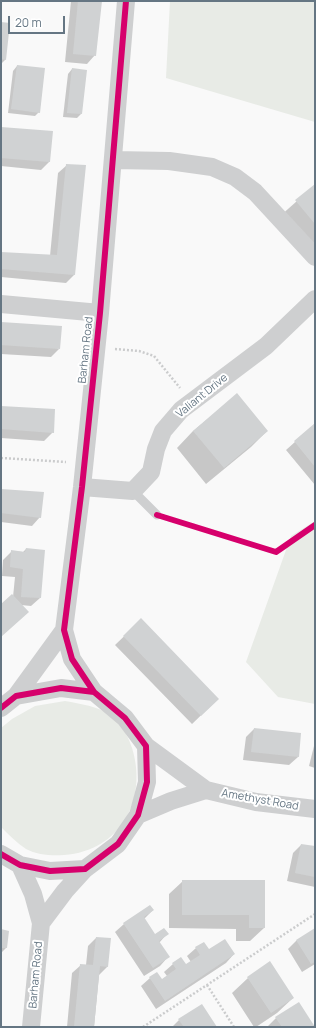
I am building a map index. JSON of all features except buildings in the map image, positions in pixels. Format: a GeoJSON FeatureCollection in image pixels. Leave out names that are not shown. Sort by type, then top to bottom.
{"type":"FeatureCollection","features":[{"type":"Feature","properties":{"kind":"street","name":"Barham Road"},"geometry":{"type":"LineString","coordinates":[[94,692],[72,660],[64,630],[82,487],[100,313],[114,160],[126,1]]}},
{"type":"Feature","properties":{"kind":"street"},"geometry":{"type":"LineString","coordinates":[[114,160],[169,161],[212,167],[235,177],[255,192],[315,257]]}},
{"type":"Feature","properties":{"kind":"street","name":"Valiant Drive"},"geometry":{"type":"LineString","coordinates":[[133,491],[150,472],[156,449],[163,431],[181,410],[266,346],[315,299]]}},
{"type":"Feature","properties":{"kind":"street"},"geometry":{"type":"LineString","coordinates":[[1,304],[100,313]]}},
{"type":"Feature","properties":{"kind":"street"},"geometry":{"type":"LineString","coordinates":[[82,487],[133,491]]}},
{"type":"Feature","properties":{"kind":"street","name":"Barham Road"},"geometry":{"type":"LineString","coordinates":[[16,696],[64,630]]}},
{"type":"Feature","properties":{"kind":"street"},"geometry":{"type":"LineString","coordinates":[[1,708],[16,696],[61,688],[94,692]]}},
{"type":"Feature","properties":{"kind":"street","name":"Amethyst Road"},"geometry":{"type":"LineString","coordinates":[[94,692],[125,718],[146,746],[206,790],[256,802],[315,810]]}},
{"type":"Feature","properties":{"kind":"street"},"geometry":{"type":"LineString","coordinates":[[41,923],[65,890],[85,869],[118,844],[138,815],[147,782],[146,746]]}},
{"type":"Feature","properties":{"kind":"street","name":"Amethyst Road"},"geometry":{"type":"LineString","coordinates":[[138,815],[171,800],[206,790]]}},
{"type":"Feature","properties":{"kind":"street"},"geometry":{"type":"LineString","coordinates":[[1,854],[20,865],[50,871],[85,869]]}},
{"type":"Feature","properties":{"kind":"street","name":"Barham Road"},"geometry":{"type":"LineString","coordinates":[[20,865],[33,894],[41,923],[31,1027]]}},
{"type":"Feature","properties":{"kind":"lane"},"geometry":{"type":"LineString","coordinates":[[133,491],[157,515]]}},
{"type":"Feature","properties":{"kind":"path"},"geometry":{"type":"LineString","coordinates":[[96,347],[148,353],[162,365],[191,403]]}},
{"type":"Feature","properties":{"kind":"path"},"geometry":{"type":"LineString","coordinates":[[1,458],[84,463]]}},
{"type":"Feature","properties":{"kind":"path"},"geometry":{"type":"LineString","coordinates":[[143,1027],[315,914]]}},
{"type":"Feature","properties":{"kind":"path"},"geometry":{"type":"LineString","coordinates":[[207,985],[234,1027]]}},
{"type":"Feature","properties":{"kind":"shaded area"},"geometry":{"type":"Polygon","coordinates":[[[170,1],[315,1],[315,122],[166,78],[170,1]]]}},
{"type":"Feature","properties":{"kind":"shaded area"},"geometry":{"type":"Polygon","coordinates":[[[315,521],[315,704],[278,697],[246,662],[291,536],[315,521]]]}},
{"type":"Feature","properties":{"kind":"shaded area"},"geometry":{"type":"Polygon","coordinates":[[[65,701],[100,709],[118,721],[132,748],[136,767],[136,786],[133,803],[125,819],[115,833],[101,844],[84,851],[64,855],[45,855],[26,849],[16,842],[1,827],[1,728],[12,719],[35,706],[65,701]]]}},
{"type":"Feature","properties":{"kind":"cycle path"},"geometry":{"type":"LineString","coordinates":[[94,692],[72,659],[64,630],[82,487],[100,313],[126,1]]}},
{"type":"Feature","properties":{"kind":"cycle path"},"geometry":{"type":"LineString","coordinates":[[157,515],[276,552],[315,525]]}},
{"type":"Feature","properties":{"kind":"cycle path"},"geometry":{"type":"LineString","coordinates":[[1,708],[16,696],[61,688],[94,692],[125,718],[146,746],[147,782],[138,815],[118,844],[85,869],[50,871],[20,865],[1,854]]}}]}
